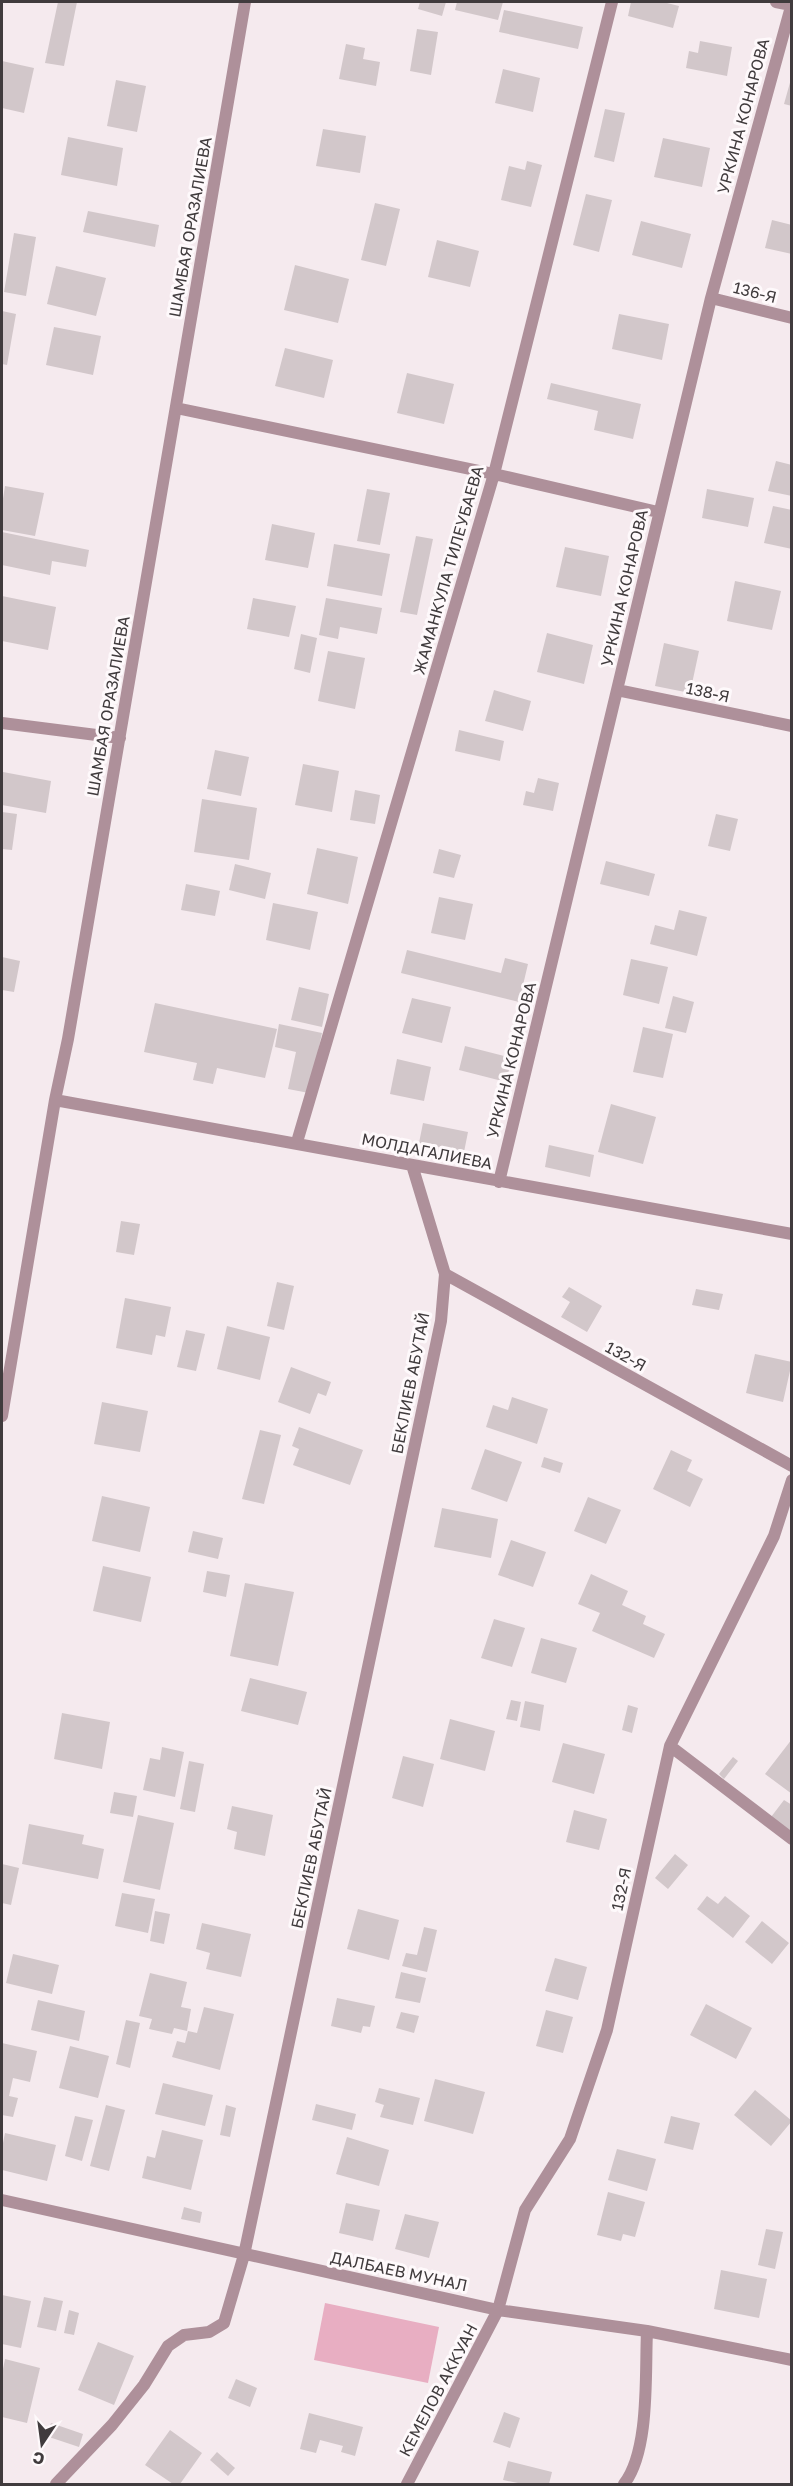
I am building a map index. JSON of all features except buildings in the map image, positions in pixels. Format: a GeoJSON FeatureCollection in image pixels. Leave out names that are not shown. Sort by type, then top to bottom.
{"type":"FeatureCollection","features":[{"type":"Feature","properties":{"kind":"street","name":"ШАМБАЯ ОРАЗАЛИЕВА"},"geometry":{"type":"LineString","coordinates":[[2,1416],[245,2]]}},
{"type":"Feature","properties":{"kind":"street","name":"ЖАМАНКУЛА ТИЛЕУБАЕВА"},"geometry":{"type":"LineString","coordinates":[[297,1142],[494,474],[612,2]]}},
{"type":"Feature","properties":{"kind":"street"},"geometry":{"type":"LineString","coordinates":[[776,2],[791,4]]}},
{"type":"Feature","properties":{"kind":"street","name":"УРКИНА КОНАРОВА"},"geometry":{"type":"LineString","coordinates":[[499,1182],[711,298],[791,4]]}},
{"type":"Feature","properties":{"kind":"street","name":"136-Я"},"geometry":{"type":"LineString","coordinates":[[711,298],[792,318]]}},
{"type":"Feature","properties":{"kind":"street"},"geometry":{"type":"LineString","coordinates":[[176,408],[494,474],[658,512]]}},
{"type":"Feature","properties":{"kind":"street","name":"138-Я"},"geometry":{"type":"LineString","coordinates":[[617,690],[792,726]]}},
{"type":"Feature","properties":{"kind":"street"},"geometry":{"type":"LineString","coordinates":[[2,723],[120,738]]}},
{"type":"Feature","properties":{"kind":"street","name":"МОЛДАГАЛИЕВА"},"geometry":{"type":"LineString","coordinates":[[55,1100],[297,1142],[499,1182],[792,1234]]}},
{"type":"Feature","properties":{"kind":"street","name":"БЕКЛИЕВ АБУТАЙ"},"geometry":{"type":"LineString","coordinates":[[56,2484],[112,2425],[144,2385],[168,2346],[184,2336],[209,2332],[224,2323],[244,2254],[441,1321],[445,1274],[412,1165]]}},
{"type":"Feature","properties":{"kind":"street","name":"132-Я"},"geometry":{"type":"LineString","coordinates":[[445,1274],[792,1466]]}},
{"type":"Feature","properties":{"kind":"street","name":"132-Я"},"geometry":{"type":"LineString","coordinates":[[498,2310],[525,2210],[570,2139],[607,2030],[670,1746],[774,1536],[792,1480]]}},
{"type":"Feature","properties":{"kind":"street"},"geometry":{"type":"LineString","coordinates":[[670,1746],[792,1839]]}},
{"type":"Feature","properties":{"kind":"street","name":"ДАЛБАЕВ МУНАЛ"},"geometry":{"type":"LineString","coordinates":[[2,2200],[498,2310],[647,2331],[792,2360]]}},
{"type":"Feature","properties":{"kind":"street","name":"КЕМЕЛОВ АККУАН"},"geometry":{"type":"LineString","coordinates":[[407,2484],[498,2310]]}},
{"type":"Feature","properties":{"kind":"street"},"geometry":{"type":"LineString","coordinates":[[624,2484],[629,2478],[641,2446],[647,2331]]}},
{"type":"Feature","properties":{"kind":"shaded area"},"geometry":{"type":"Polygon","coordinates":[[[325,2303],[439,2327],[428,2383],[314,2360],[325,2303]]]}}]}
